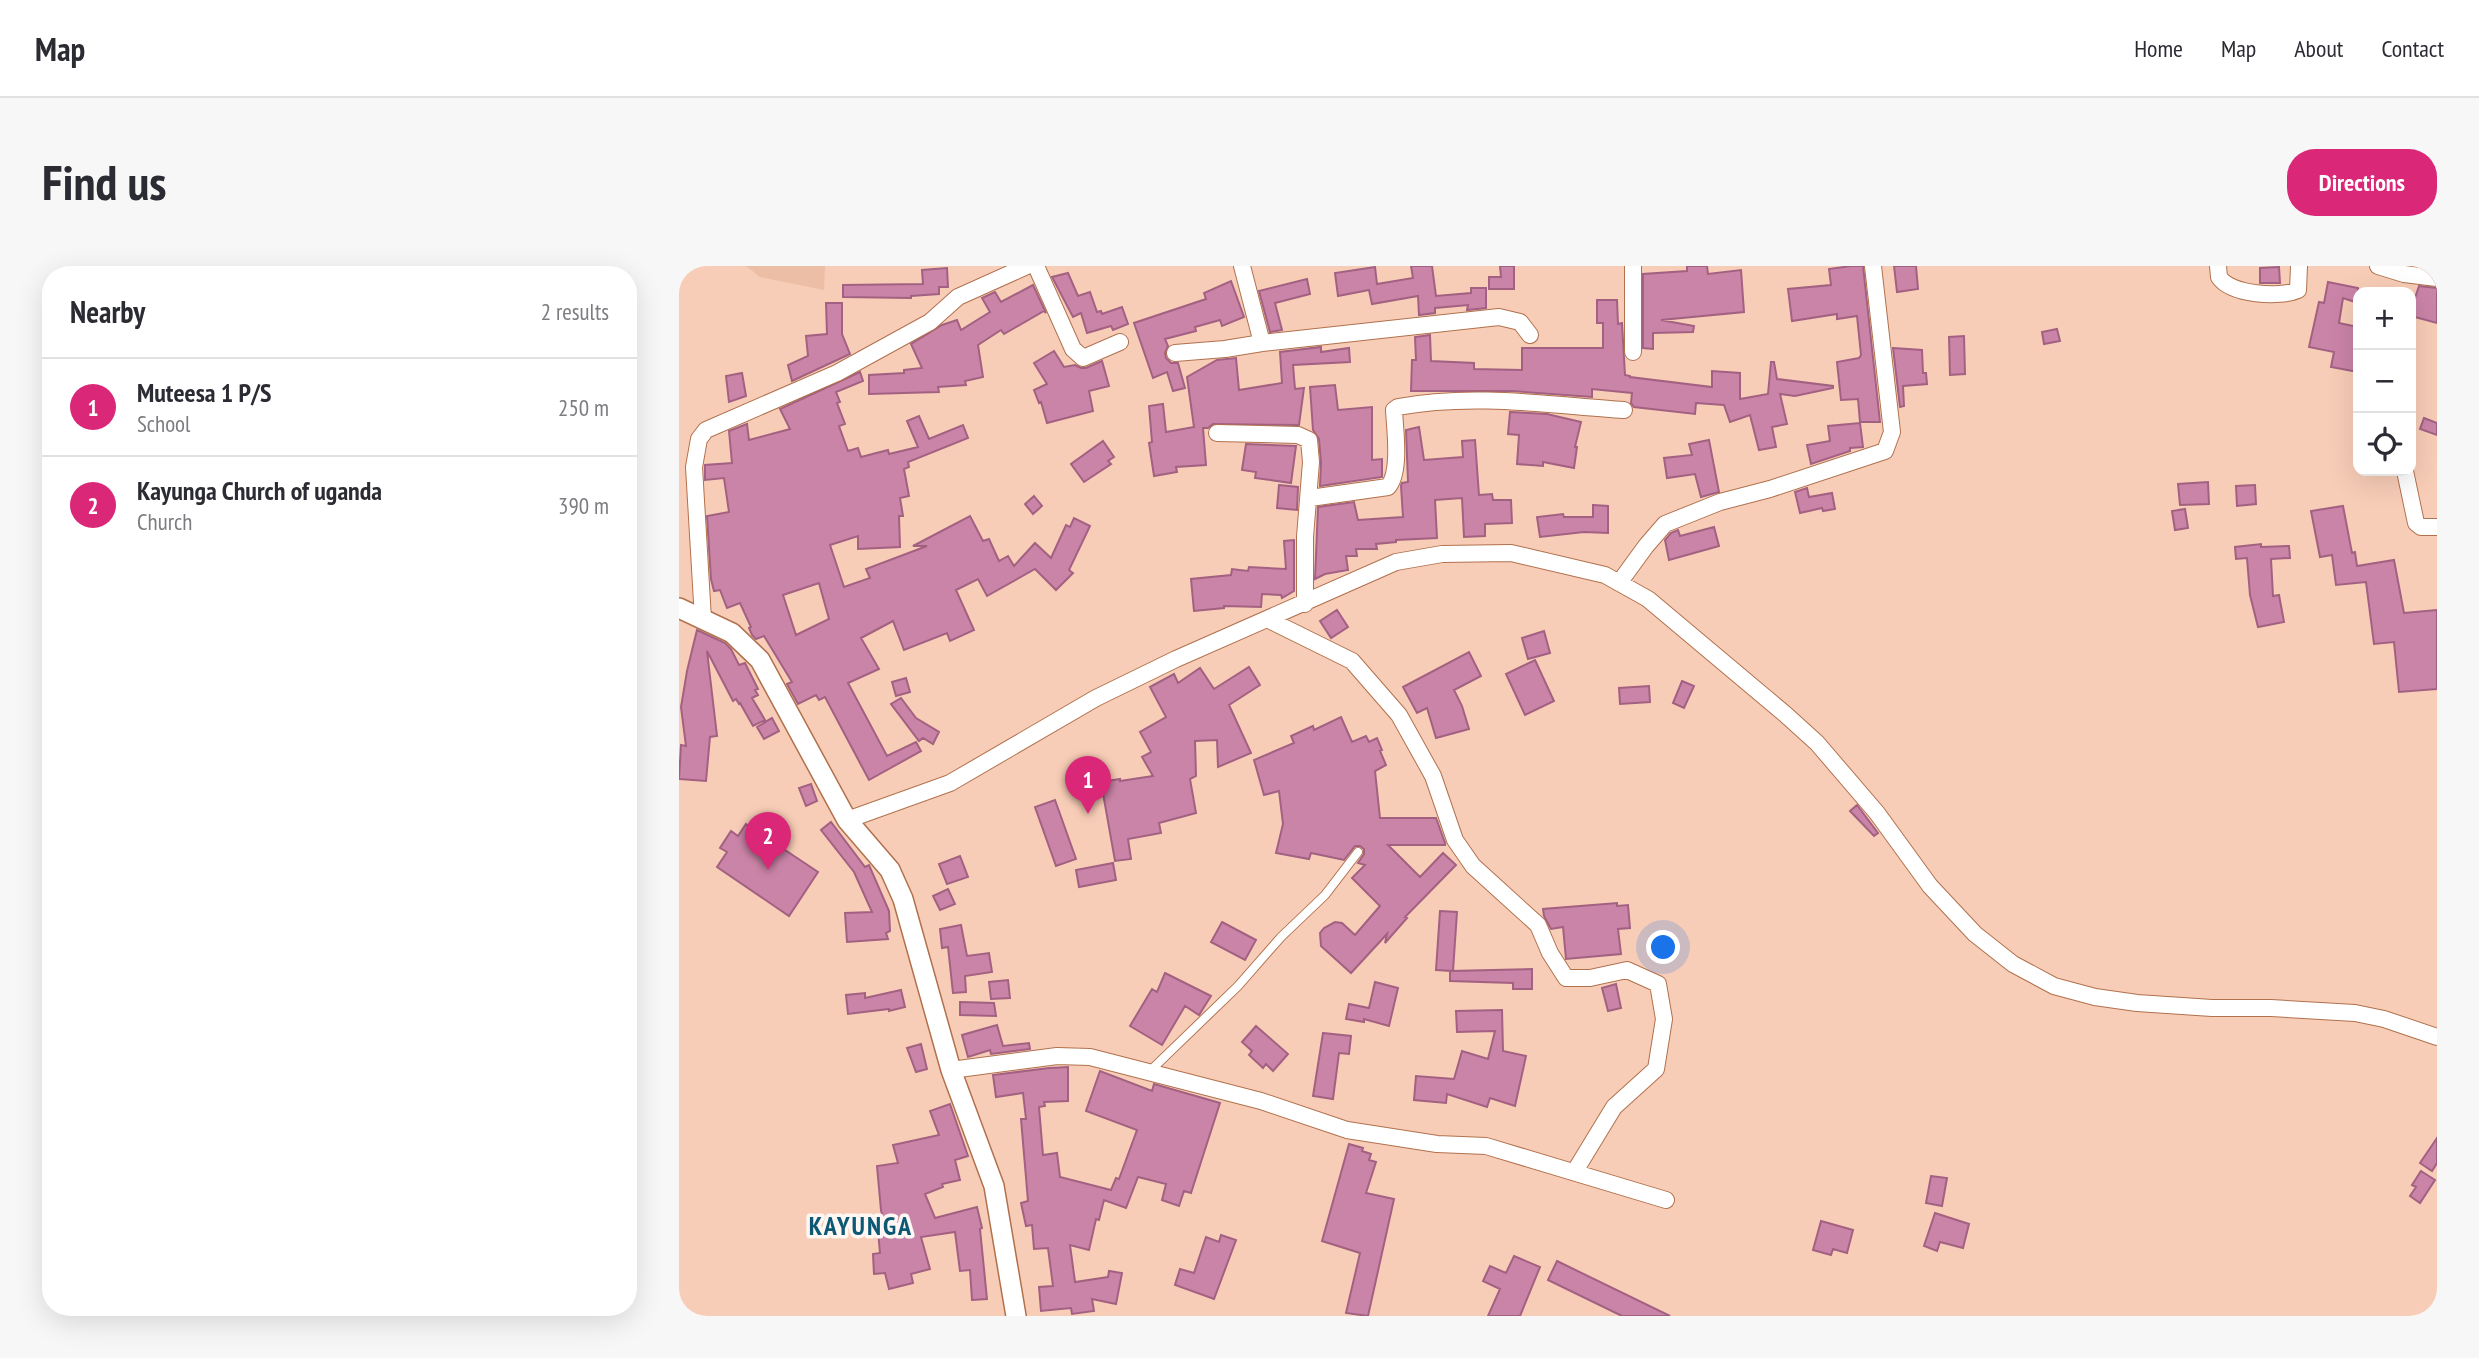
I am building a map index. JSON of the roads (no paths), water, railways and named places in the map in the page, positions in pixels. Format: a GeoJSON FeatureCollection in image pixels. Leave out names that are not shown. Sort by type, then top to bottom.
{"type":"FeatureCollection","features":[{"type":"Feature","properties":{"kind":"street"},"geometry":{"type":"LineString","coordinates":[[703,619],[694,467],[699,439],[706,430],[848,367],[930,322],[958,297],[1027,266]]}},
{"type":"Feature","properties":{"kind":"street"},"geometry":{"type":"LineString","coordinates":[[1036,266],[1073,349],[1083,358],[1119,342]]}},
{"type":"Feature","properties":{"kind":"street"},"geometry":{"type":"LineString","coordinates":[[1243,266],[1262,343]]}},
{"type":"Feature","properties":{"kind":"street"},"geometry":{"type":"LineString","coordinates":[[1633,266],[1633,352]]}},
{"type":"Feature","properties":{"kind":"street"},"geometry":{"type":"LineString","coordinates":[[1619,583],[1665,524],[1720,502],[1770,489],[1885,451],[1892,432],[1873,266]]}},
{"type":"Feature","properties":{"kind":"street"},"geometry":{"type":"LineString","coordinates":[[2218,266],[2219,277],[2229,286],[2246,292],[2273,294],[2298,290],[2299,266]]}},
{"type":"Feature","properties":{"kind":"street"},"geometry":{"type":"LineString","coordinates":[[2378,266],[2404,274],[2437,278]]}},
{"type":"Feature","properties":{"kind":"street"},"geometry":{"type":"LineString","coordinates":[[1175,353],[1499,317],[1520,322],[1530,335]]}},
{"type":"Feature","properties":{"kind":"street"},"geometry":{"type":"LineString","coordinates":[[1310,498],[1388,487],[1393,481],[1395,468],[1394,410],[1398,407],[1430,401],[1476,399],[1624,410]]}},
{"type":"Feature","properties":{"kind":"street"},"geometry":{"type":"LineString","coordinates":[[1217,433],[1303,436],[1309,440],[1311,462],[1305,537],[1305,604]]}},
{"type":"Feature","properties":{"kind":"street"},"geometry":{"type":"LineString","coordinates":[[2406,476],[2416,523],[2421,527],[2437,527]]}},
{"type":"Feature","properties":{"kind":"street"},"geometry":{"type":"LineString","coordinates":[[847,820],[950,783],[1097,698],[1176,659],[1396,562],[1442,554],[1511,553],[1605,575],[1648,599],[1817,743],[1877,813],[1930,886],[1975,933],[2013,964],[2054,986],[2095,997],[2212,1008],[2355,1013],[2384,1019],[2437,1037]]}},
{"type":"Feature","properties":{"kind":"street"},"geometry":{"type":"LineString","coordinates":[[679,608],[732,633],[760,660],[847,820],[890,870],[903,899],[951,1070],[994,1186],[1016,1316]]}},
{"type":"Feature","properties":{"kind":"street"},"geometry":{"type":"LineString","coordinates":[[1269,620],[1352,661],[1399,715],[1433,776],[1455,840],[1473,866],[1538,925],[1550,953],[1566,978],[1590,978],[1627,970],[1658,984],[1664,1019],[1656,1069],[1614,1107],[1575,1171]]}},
{"type":"Feature","properties":{"kind":"street"},"geometry":{"type":"LineString","coordinates":[[951,1070],[1057,1056],[1090,1057],[1261,1101],[1347,1130],[1437,1144],[1486,1146],[1666,1200]]}},
{"type":"Feature","properties":{"kind":"lane"},"geometry":{"type":"LineString","coordinates":[[1149,1072],[1238,986],[1281,937],[1325,895],[1359,852]]}},
{"type":"Feature","properties":{"kind":"place","name":"Muteesa 1 P/S"},"geometry":{"type":"Point","coordinates":[1088,814]}},
{"type":"Feature","properties":{"kind":"place","name":"Kayunga Church of uganda"},"geometry":{"type":"Point","coordinates":[768,870]}},
{"type":"Feature","properties":{"kind":"district","name":"KAYUNGA"},"geometry":{"type":"Point","coordinates":[861,1226]}}]}
